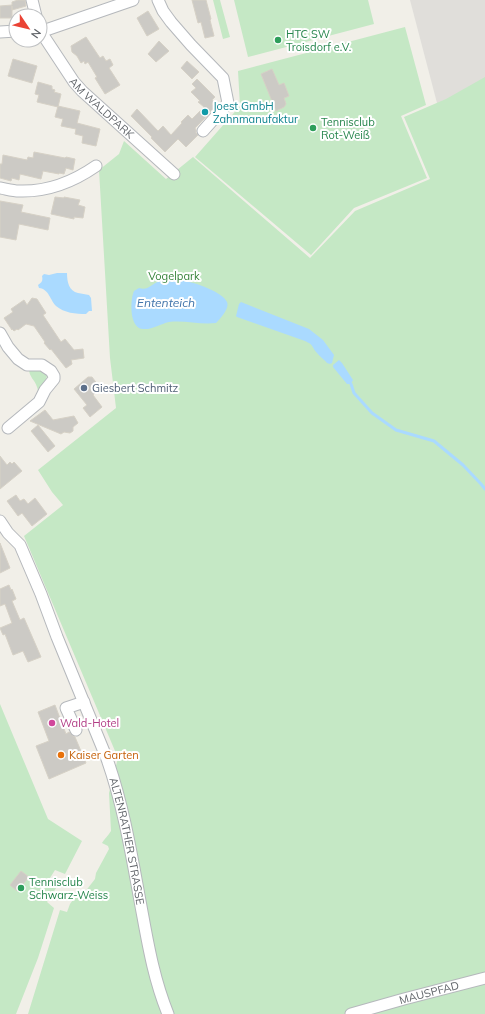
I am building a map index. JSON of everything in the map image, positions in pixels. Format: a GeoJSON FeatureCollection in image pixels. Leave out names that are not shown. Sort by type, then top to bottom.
{"type":"FeatureCollection","features":[{"type":"Feature","properties":{"kind":"street"},"geometry":{"type":"LineString","coordinates":[[48,28],[133,0]]}},
{"type":"Feature","properties":{"kind":"street"},"geometry":{"type":"LineString","coordinates":[[158,0],[162,11],[171,22],[223,78],[228,103],[203,131]]}},
{"type":"Feature","properties":{"kind":"street","name":"AM WALDPARK"},"geometry":{"type":"LineString","coordinates":[[48,43],[74,82],[82,91],[174,174]]}},
{"type":"Feature","properties":{"kind":"street"},"geometry":{"type":"LineString","coordinates":[[0,188],[18,191],[42,190],[60,185],[96,166]]}},
{"type":"Feature","properties":{"kind":"street"},"geometry":{"type":"LineString","coordinates":[[0,333],[8,347],[18,358],[27,365],[42,365],[51,371],[54,376],[54,379],[45,390],[39,402],[8,428]]}},
{"type":"Feature","properties":{"kind":"street","name":"ALTENRATHER STRASSE"},"geometry":{"type":"LineString","coordinates":[[0,522],[8,533],[20,544],[113,775],[123,813],[150,954],[160,995],[168,1014]]}},
{"type":"Feature","properties":{"kind":"street"},"geometry":{"type":"LineString","coordinates":[[76,730],[66,708],[84,702]]}},
{"type":"Feature","properties":{"kind":"street","name":"MAUSPFAD"},"geometry":{"type":"LineString","coordinates":[[351,1014],[404,998],[485,978]]}},
{"type":"Feature","properties":{"kind":"shaded area"},"geometry":{"type":"Polygon","coordinates":[[[410,0],[485,0],[485,245],[437,103],[410,0]]]}},
{"type":"Feature","properties":{"kind":"green space"},"geometry":{"type":"Polygon","coordinates":[[[213,0],[220,0],[230,37],[223,39],[213,0]]]}},
{"type":"Feature","properties":{"kind":"green space","name":"HTC SW Troisdorf e.V."},"geometry":{"type":"Polygon","coordinates":[[[234,0],[368,0],[374,24],[248,57],[234,0]]]}},
{"type":"Feature","properties":{"kind":"green space","name":"Tennisclub Rot-Weiß"},"geometry":{"type":"Polygon","coordinates":[[[405,27],[426,105],[401,116],[427,178],[354,208],[311,255],[195,157],[240,106],[238,71],[405,27]]]}},
{"type":"Feature","properties":{"kind":"green space","name":"Vogelpark"},"geometry":{"type":"Polygon","coordinates":[[[485,77],[485,1014],[28,1014],[60,910],[67,912],[75,897],[81,897],[95,879],[96,873],[109,849],[108,846],[102,843],[111,831],[109,793],[118,758],[24,536],[63,505],[52,492],[38,470],[116,408],[110,358],[99,170],[119,154],[124,141],[166,179],[193,157],[310,258],[355,211],[430,179],[404,117],[446,99],[485,77]]]}},
{"type":"Feature","properties":{"kind":"green space"},"geometry":{"type":"Polygon","coordinates":[[[29,369],[40,370],[47,375],[36,400],[38,389],[29,369]]]}},
{"type":"Feature","properties":{"kind":"green space"},"geometry":{"type":"Polygon","coordinates":[[[0,704],[48,819],[82,841],[65,874],[55,870],[50,878],[60,882],[47,902],[54,908],[38,958],[16,1014],[0,1014],[0,704]]]}},
{"type":"Feature","properties":{"kind":"water"},"geometry":{"type":"Polygon","coordinates":[[[67,273],[68,283],[72,290],[89,295],[91,298],[92,311],[82,314],[70,313],[63,310],[54,304],[45,290],[39,288],[38,285],[42,281],[42,276],[44,274],[49,275],[67,273]]]}},
{"type":"Feature","properties":{"kind":"water","name":"Ententeich"},"geometry":{"type":"Polygon","coordinates":[[[162,280],[179,280],[208,288],[224,298],[228,304],[226,310],[216,323],[169,322],[150,329],[138,327],[133,319],[131,307],[134,291],[139,288],[148,288],[162,280]]]}},
{"type":"Feature","properties":{"kind":"water"},"geometry":{"type":"Polygon","coordinates":[[[241,302],[309,329],[323,340],[334,355],[332,363],[327,363],[308,342],[237,317],[239,304],[241,302]]]}},
{"type":"Feature","properties":{"kind":"water"},"geometry":{"type":"Polygon","coordinates":[[[339,360],[353,380],[351,384],[347,384],[333,367],[333,365],[339,360]]]}},
{"type":"Feature","properties":{"kind":"building"},"geometry":{"type":"Polygon","coordinates":[[[25,0],[26,6],[19,8],[8,8],[8,18],[0,18],[0,6],[12,5],[12,2],[25,0]]]}},
{"type":"Feature","properties":{"kind":"building"},"geometry":{"type":"Polygon","coordinates":[[[192,0],[206,0],[214,36],[205,38],[201,22],[198,23],[192,0]]]}},
{"type":"Feature","properties":{"kind":"building"},"geometry":{"type":"Polygon","coordinates":[[[148,11],[159,29],[147,36],[137,18],[148,11]]]}},
{"type":"Feature","properties":{"kind":"building"},"geometry":{"type":"Polygon","coordinates":[[[86,37],[100,58],[103,56],[106,61],[110,59],[113,65],[109,68],[120,85],[105,94],[95,78],[97,77],[88,62],[85,64],[84,61],[81,63],[77,56],[72,52],[71,46],[86,37]]]}},
{"type":"Feature","properties":{"kind":"building"},"geometry":{"type":"Polygon","coordinates":[[[159,41],[169,51],[156,62],[148,54],[159,41]]]}},
{"type":"Feature","properties":{"kind":"building"},"geometry":{"type":"Polygon","coordinates":[[[13,59],[37,66],[32,83],[8,76],[13,59]]]}},
{"type":"Feature","properties":{"kind":"building"},"geometry":{"type":"Polygon","coordinates":[[[187,61],[199,72],[192,79],[181,68],[187,61]]]}},
{"type":"Feature","properties":{"kind":"building"},"geometry":{"type":"Polygon","coordinates":[[[272,69],[279,85],[284,83],[289,96],[284,98],[286,104],[284,107],[276,111],[261,74],[272,69]]]}},
{"type":"Feature","properties":{"kind":"building"},"geometry":{"type":"Polygon","coordinates":[[[197,79],[215,97],[212,100],[215,102],[212,104],[215,107],[195,128],[198,135],[186,147],[178,139],[165,152],[131,116],[137,109],[158,131],[163,126],[171,135],[188,115],[192,119],[204,107],[198,102],[200,101],[191,92],[196,88],[192,84],[197,79]]]}},
{"type":"Feature","properties":{"kind":"building"},"geometry":{"type":"Polygon","coordinates":[[[38,82],[52,86],[52,89],[55,90],[54,92],[61,94],[58,107],[37,102],[39,95],[35,94],[38,82]]]}},
{"type":"Feature","properties":{"kind":"building"},"geometry":{"type":"Polygon","coordinates":[[[58,106],[80,111],[77,123],[100,129],[96,146],[82,143],[83,136],[75,134],[76,129],[61,126],[63,119],[55,117],[58,106]]]}},
{"type":"Feature","properties":{"kind":"building"},"geometry":{"type":"Polygon","coordinates":[[[34,152],[75,159],[73,170],[66,168],[64,174],[43,171],[41,179],[20,174],[19,180],[12,178],[11,181],[0,178],[0,164],[2,164],[3,155],[27,160],[28,157],[33,158],[34,152]]]}},
{"type":"Feature","properties":{"kind":"building"},"geometry":{"type":"Polygon","coordinates":[[[55,197],[80,200],[78,205],[85,207],[83,218],[74,217],[74,219],[51,214],[55,197]]]}},
{"type":"Feature","properties":{"kind":"building"},"geometry":{"type":"Polygon","coordinates":[[[0,201],[23,205],[21,212],[50,218],[48,230],[19,224],[16,240],[0,237],[0,201]]]}},
{"type":"Feature","properties":{"kind":"building"},"geometry":{"type":"Polygon","coordinates":[[[32,298],[37,299],[46,313],[43,315],[61,342],[65,339],[74,350],[83,349],[84,358],[71,360],[72,364],[66,368],[51,349],[50,350],[44,343],[45,342],[34,326],[26,324],[18,330],[12,330],[4,318],[13,312],[11,309],[24,300],[27,305],[32,298]]]}},
{"type":"Feature","properties":{"kind":"building"},"geometry":{"type":"Polygon","coordinates":[[[88,377],[92,377],[98,385],[92,389],[95,393],[93,395],[102,407],[90,417],[83,408],[87,405],[74,389],[88,377]]]}},
{"type":"Feature","properties":{"kind":"building"},"geometry":{"type":"Polygon","coordinates":[[[45,410],[53,420],[74,416],[78,423],[73,427],[73,431],[70,433],[64,432],[61,434],[30,421],[45,410]]]}},
{"type":"Feature","properties":{"kind":"building"},"geometry":{"type":"Polygon","coordinates":[[[38,425],[55,446],[48,452],[31,431],[38,425]]]}},
{"type":"Feature","properties":{"kind":"building"},"geometry":{"type":"Polygon","coordinates":[[[0,456],[7,465],[10,462],[12,464],[14,462],[22,471],[0,489],[0,456]]]}},
{"type":"Feature","properties":{"kind":"building"},"geometry":{"type":"Polygon","coordinates":[[[16,495],[20,501],[24,499],[28,504],[35,498],[47,514],[32,526],[22,513],[18,516],[7,501],[16,495]]]}},
{"type":"Feature","properties":{"kind":"building"},"geometry":{"type":"Polygon","coordinates":[[[0,543],[10,568],[0,573],[0,543]]]}},
{"type":"Feature","properties":{"kind":"building"},"geometry":{"type":"Polygon","coordinates":[[[9,585],[16,599],[12,601],[20,620],[24,618],[41,657],[28,662],[23,651],[13,655],[5,634],[3,635],[0,628],[12,623],[5,604],[0,606],[0,589],[9,585]]]}},
{"type":"Feature","properties":{"kind":"building","name":"Kaiser Garten"},"geometry":{"type":"Polygon","coordinates":[[[55,705],[66,734],[69,732],[75,737],[86,763],[49,779],[36,746],[49,741],[38,712],[55,705]]]}},
{"type":"Feature","properties":{"kind":"building"},"geometry":{"type":"Polygon","coordinates":[[[21,871],[29,877],[17,891],[10,885],[21,871]]]}},
{"type":"Feature","properties":{"kind":"waterway"},"geometry":{"type":"LineString","coordinates":[[351,384],[354,393],[372,413],[396,430],[434,441],[463,465],[485,489]]}},
{"type":"Feature","properties":{"kind":"place","name":"HTC SW Troisdorf e.V."},"geometry":{"type":"Point","coordinates":[278,40]}},
{"type":"Feature","properties":{"kind":"place","name":"Joest GmbH Zahnmanufaktur"},"geometry":{"type":"Point","coordinates":[205,112]}},
{"type":"Feature","properties":{"kind":"place","name":"Tennisclub Rot-Weiß"},"geometry":{"type":"Point","coordinates":[313,128]}},
{"type":"Feature","properties":{"kind":"place","name":"Giesbert Schmitz"},"geometry":{"type":"Point","coordinates":[84,388]}},
{"type":"Feature","properties":{"kind":"place","name":"Wald-Hotel"},"geometry":{"type":"Point","coordinates":[52,723]}},
{"type":"Feature","properties":{"kind":"place","name":"Kaiser Garten"},"geometry":{"type":"Point","coordinates":[61,755]}},
{"type":"Feature","properties":{"kind":"place","name":"Tennisclub Schwarz-Weiss"},"geometry":{"type":"Point","coordinates":[21,888]}}]}
